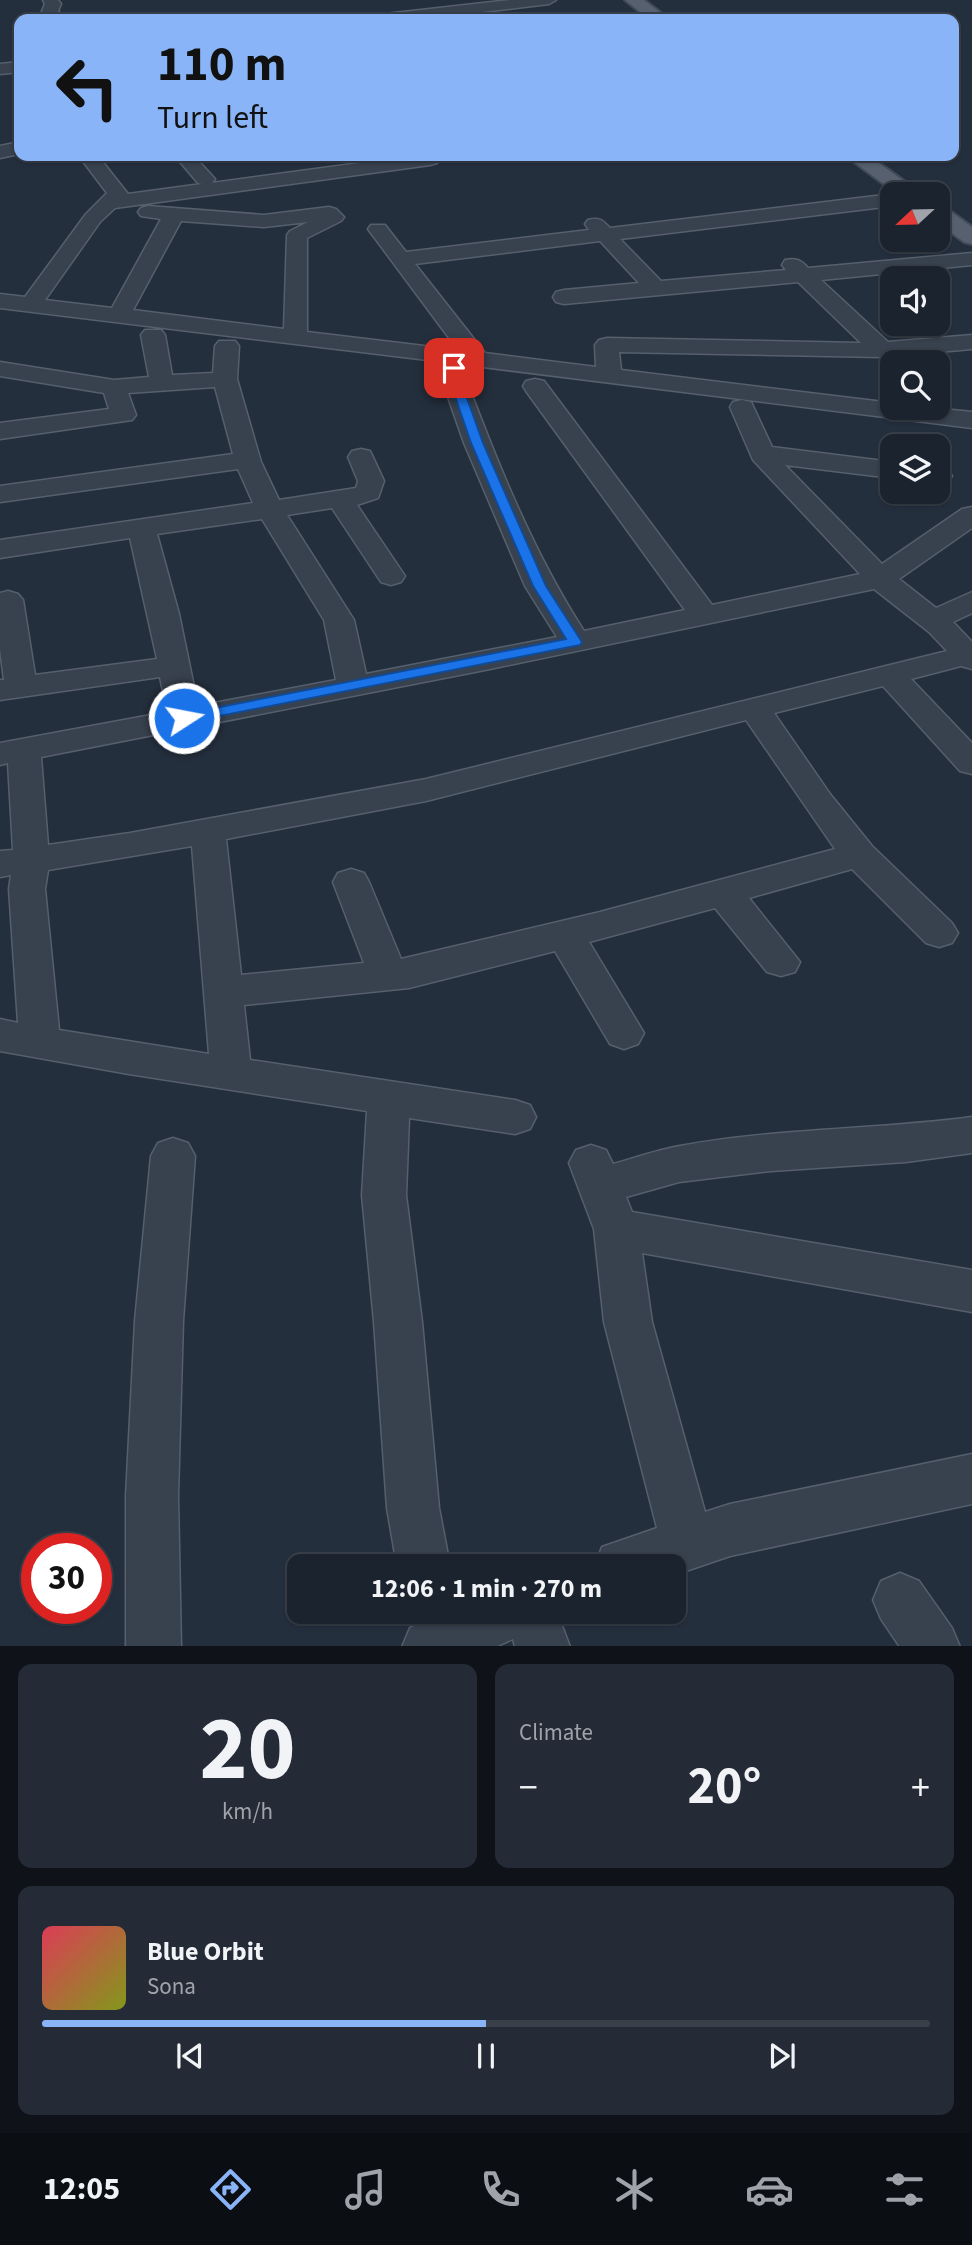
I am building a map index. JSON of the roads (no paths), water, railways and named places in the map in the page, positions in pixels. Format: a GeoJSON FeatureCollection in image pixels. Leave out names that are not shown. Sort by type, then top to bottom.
{"type":"FeatureCollection","features":[{"type":"Feature","properties":{"kind":"main road"},"geometry":{"type":"LineString","coordinates":[[633,0],[653,14]]}},
{"type":"Feature","properties":{"kind":"main road"},"geometry":{"type":"LineString","coordinates":[[863,161],[894,182]]}},
{"type":"Feature","properties":{"kind":"main road"},"geometry":{"type":"LineString","coordinates":[[950,221],[972,237]]}},
{"type":"Feature","properties":{"kind":"street"},"geometry":{"type":"LineString","coordinates":[[411,0],[431,14]]}},
{"type":"Feature","properties":{"kind":"street"},"geometry":{"type":"LineString","coordinates":[[448,14],[550,0]]}},
{"type":"Feature","properties":{"kind":"street"},"geometry":{"type":"LineString","coordinates":[[90,161],[109,202]]}},
{"type":"Feature","properties":{"kind":"street"},"geometry":{"type":"LineString","coordinates":[[189,161],[205,179]]}},
{"type":"Feature","properties":{"kind":"street"},"geometry":{"type":"LineString","coordinates":[[283,161],[335,218]]}},
{"type":"Feature","properties":{"kind":"street"},"geometry":{"type":"LineString","coordinates":[[109,202],[414,161]]}},
{"type":"Feature","properties":{"kind":"street"},"geometry":{"type":"LineString","coordinates":[[30,304],[109,202],[234,174]]}},
{"type":"Feature","properties":{"kind":"street"},"geometry":{"type":"LineString","coordinates":[[857,179],[884,175]]}},
{"type":"Feature","properties":{"kind":"street"},"geometry":{"type":"LineString","coordinates":[[400,259],[600,229],[880,201]]}},
{"type":"Feature","properties":{"kind":"street"},"geometry":{"type":"LineString","coordinates":[[109,202],[174,214],[264,221],[335,218]]}},
{"type":"Feature","properties":{"kind":"street"},"geometry":{"type":"LineString","coordinates":[[119,315],[174,214]]}},
{"type":"Feature","properties":{"kind":"street"},"geometry":{"type":"LineString","coordinates":[[295,337],[297,235],[335,218]]}},
{"type":"Feature","properties":{"kind":"street"},"geometry":{"type":"LineString","coordinates":[[378,229],[468,358]]}},
{"type":"Feature","properties":{"kind":"street"},"geometry":{"type":"LineString","coordinates":[[600,229],[655,288]]}},
{"type":"Feature","properties":{"kind":"street"},"geometry":{"type":"LineString","coordinates":[[783,255],[881,350]]}},
{"type":"Feature","properties":{"kind":"street"},"geometry":{"type":"LineString","coordinates":[[564,298],[972,259]]}},
{"type":"Feature","properties":{"kind":"street"},"geometry":{"type":"LineString","coordinates":[[0,301],[972,420]]}},
{"type":"Feature","properties":{"kind":"street"},"geometry":{"type":"LineString","coordinates":[[153,335],[162,384]]}},
{"type":"Feature","properties":{"kind":"street"},"geometry":{"type":"LineString","coordinates":[[609,376],[607,345],[881,350],[972,342]]}},
{"type":"Feature","properties":{"kind":"street"},"geometry":{"type":"LineString","coordinates":[[227,346],[225,379],[247,460],[270,510],[339,620],[353,685]]}},
{"type":"Feature","properties":{"kind":"street"},"geometry":{"type":"LineString","coordinates":[[468,358],[452,373],[477,443],[540,586],[575,642]]}},
{"type":"Feature","properties":{"kind":"street"},"geometry":{"type":"LineString","coordinates":[[0,369],[114,387],[225,379]]}},
{"type":"Feature","properties":{"kind":"street"},"geometry":{"type":"LineString","coordinates":[[535,386],[703,614]]}},
{"type":"Feature","properties":{"kind":"street"},"geometry":{"type":"LineString","coordinates":[[0,431],[123,415],[114,387]]}},
{"type":"Feature","properties":{"kind":"street"},"geometry":{"type":"LineString","coordinates":[[742,407],[762,454],[880,579],[933,621],[970,657]]}},
{"type":"Feature","properties":{"kind":"street"},"geometry":{"type":"LineString","coordinates":[[762,454],[880,469]]}},
{"type":"Feature","properties":{"kind":"street"},"geometry":{"type":"LineString","coordinates":[[0,549],[340,500],[368,492],[371,481],[361,457]]}},
{"type":"Feature","properties":{"kind":"street"},"geometry":{"type":"LineString","coordinates":[[0,494],[247,460]]}},
{"type":"Feature","properties":{"kind":"street"},"geometry":{"type":"LineString","coordinates":[[340,500],[391,576]]}},
{"type":"Feature","properties":{"kind":"street"},"geometry":{"type":"LineString","coordinates":[[40,1042],[27,889],[16,861],[12,752],[575,642],[880,579],[972,515]]}},
{"type":"Feature","properties":{"kind":"street"},"geometry":{"type":"LineString","coordinates":[[142,529],[164,614],[184,718]]}},
{"type":"Feature","properties":{"kind":"street"},"geometry":{"type":"LineString","coordinates":[[8,600],[10,689],[173,666]]}},
{"type":"Feature","properties":{"kind":"street"},"geometry":{"type":"LineString","coordinates":[[933,621],[972,601]]}},
{"type":"Feature","properties":{"kind":"street"},"geometry":{"type":"LineString","coordinates":[[16,861],[208,831],[426,790],[889,674],[970,657]]}},
{"type":"Feature","properties":{"kind":"street"},"geometry":{"type":"LineString","coordinates":[[889,674],[972,763]]}},
{"type":"Feature","properties":{"kind":"street"},"geometry":{"type":"LineString","coordinates":[[754,708],[859,855],[939,933]]}},
{"type":"Feature","properties":{"kind":"street"},"geometry":{"type":"LineString","coordinates":[[208,831],[231,1074]]}},
{"type":"Feature","properties":{"kind":"street"},"geometry":{"type":"LineString","coordinates":[[223,992],[409,973],[565,935],[859,855]]}},
{"type":"Feature","properties":{"kind":"street"},"geometry":{"type":"LineString","coordinates":[[351,882],[388,975]]}},
{"type":"Feature","properties":{"kind":"street"},"geometry":{"type":"LineString","coordinates":[[723,893],[781,962]]}},
{"type":"Feature","properties":{"kind":"street"},"geometry":{"type":"LineString","coordinates":[[565,935],[624,1033]]}},
{"type":"Feature","properties":{"kind":"street"},"geometry":{"type":"LineString","coordinates":[[0,1035],[231,1074],[515,1116]]}},
{"type":"Feature","properties":{"kind":"street"},"geometry":{"type":"LineString","coordinates":[[389,1098],[384,1195],[398,1322],[413,1508],[422,1554]]}},
{"type":"Feature","properties":{"kind":"street"},"geometry":{"type":"LineString","coordinates":[[687,1543],[628,1322],[617,1229],[595,1175],[771,1153],[906,1144],[972,1135]]}},
{"type":"Feature","properties":{"kind":"street"},"geometry":{"type":"LineString","coordinates":[[154,1646],[152,1496],[159,1321],[173,1156]]}},
{"type":"Feature","properties":{"kind":"street"},"geometry":{"type":"LineString","coordinates":[[617,1229],[972,1292]]}},
{"type":"Feature","properties":{"kind":"street"},"geometry":{"type":"LineString","coordinates":[[655,1554],[730,1530],[972,1479]]}},
{"type":"Feature","properties":{"kind":"street"},"geometry":{"type":"LineString","coordinates":[[900,1600],[932,1646]]}},
{"type":"Feature","properties":{"kind":"street"},"geometry":{"type":"LineString","coordinates":[[433,1634],[469,1624]]}},
{"type":"Feature","properties":{"kind":"street"},"geometry":{"type":"LineString","coordinates":[[534,1624],[543,1646]]}}]}
